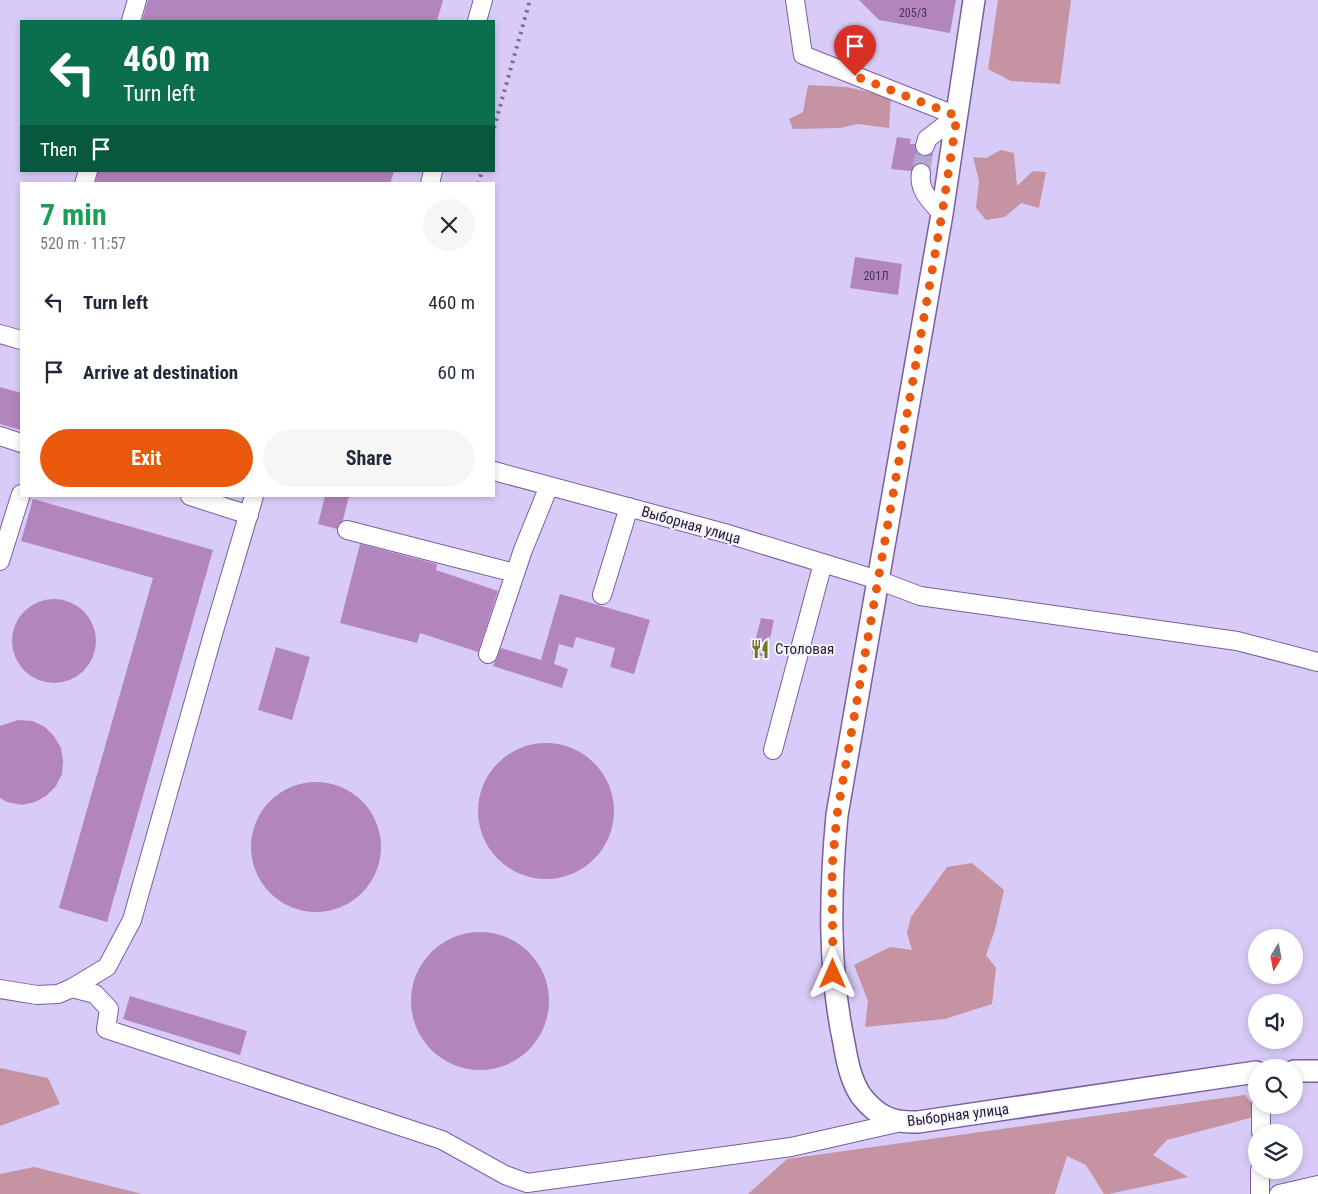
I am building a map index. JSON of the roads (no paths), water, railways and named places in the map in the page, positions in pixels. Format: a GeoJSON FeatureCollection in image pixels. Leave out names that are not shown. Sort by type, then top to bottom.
{"type":"FeatureCollection","features":[{"type":"Feature","properties":{"kind":"main road","name":"Выборная улица"},"geometry":{"type":"LineString","coordinates":[[974,0],[942,214],[837,815],[832,868],[833,974],[848,1067],[861,1095],[871,1107],[897,1123],[928,1121],[1248,1073]]}},
{"type":"Feature","properties":{"kind":"main road"},"geometry":{"type":"LineString","coordinates":[[1303,1071],[1318,1071]]}},
{"type":"Feature","properties":{"kind":"street"},"geometry":{"type":"LineString","coordinates":[[131,20],[138,0]]}},
{"type":"Feature","properties":{"kind":"street"},"geometry":{"type":"LineString","coordinates":[[477,20],[483,0]]}},
{"type":"Feature","properties":{"kind":"street"},"geometry":{"type":"LineString","coordinates":[[795,0],[803,55],[957,116]]}},
{"type":"Feature","properties":{"kind":"street"},"geometry":{"type":"LineString","coordinates":[[925,146],[927,139],[957,116]]}},
{"type":"Feature","properties":{"kind":"street"},"geometry":{"type":"LineString","coordinates":[[921,173],[919,183],[921,189],[942,214]]}},
{"type":"Feature","properties":{"kind":"street"},"geometry":{"type":"LineString","coordinates":[[0,334],[20,340]]}},
{"type":"Feature","properties":{"kind":"street"},"geometry":{"type":"LineString","coordinates":[[0,436],[20,443]]}},
{"type":"Feature","properties":{"kind":"street","name":"Выборная улица"},"geometry":{"type":"LineString","coordinates":[[499,472],[629,507],[878,580]]}},
{"type":"Feature","properties":{"kind":"street"},"geometry":{"type":"LineString","coordinates":[[488,654],[549,486]]}},
{"type":"Feature","properties":{"kind":"street"},"geometry":{"type":"LineString","coordinates":[[0,561],[20,497]]}},
{"type":"Feature","properties":{"kind":"street"},"geometry":{"type":"LineString","coordinates":[[193,497],[249,515]]}},
{"type":"Feature","properties":{"kind":"street"},"geometry":{"type":"LineString","coordinates":[[0,988],[37,995],[58,994],[72,988],[107,967],[132,920],[254,497]]}},
{"type":"Feature","properties":{"kind":"street"},"geometry":{"type":"LineString","coordinates":[[602,595],[629,507]]}},
{"type":"Feature","properties":{"kind":"street"},"geometry":{"type":"LineString","coordinates":[[347,530],[516,574]]}},
{"type":"Feature","properties":{"kind":"street"},"geometry":{"type":"LineString","coordinates":[[773,750],[823,563]]}},
{"type":"Feature","properties":{"kind":"street"},"geometry":{"type":"LineString","coordinates":[[878,580],[920,596],[1237,642],[1318,662]]}},
{"type":"Feature","properties":{"kind":"street"},"geometry":{"type":"LineString","coordinates":[[72,988],[95,994],[108,1008],[106,1029],[442,1140],[505,1175],[527,1183],[791,1147],[897,1123]]}},
{"type":"Feature","properties":{"kind":"street"},"geometry":{"type":"LineString","coordinates":[[1260,1179],[1260,1194]]}},
{"type":"Feature","properties":{"kind":"street"},"geometry":{"type":"LineString","coordinates":[[1279,1194],[1318,1185]]}},
{"type":"Feature","properties":{"kind":"tunnel"},"geometry":{"type":"LineString","coordinates":[[921,173],[925,146]]}},
{"type":"Feature","properties":{"kind":"railway"},"geometry":{"type":"LineString","coordinates":[[495,124],[530,0]]}},
{"type":"Feature","properties":{"kind":"railway"},"geometry":{"type":"LineString","coordinates":[[479,182],[482,172]]}},
{"type":"Feature","properties":{"kind":"place","name":"Столовая"},"geometry":{"type":"Point","coordinates":[760,649]}}]}
